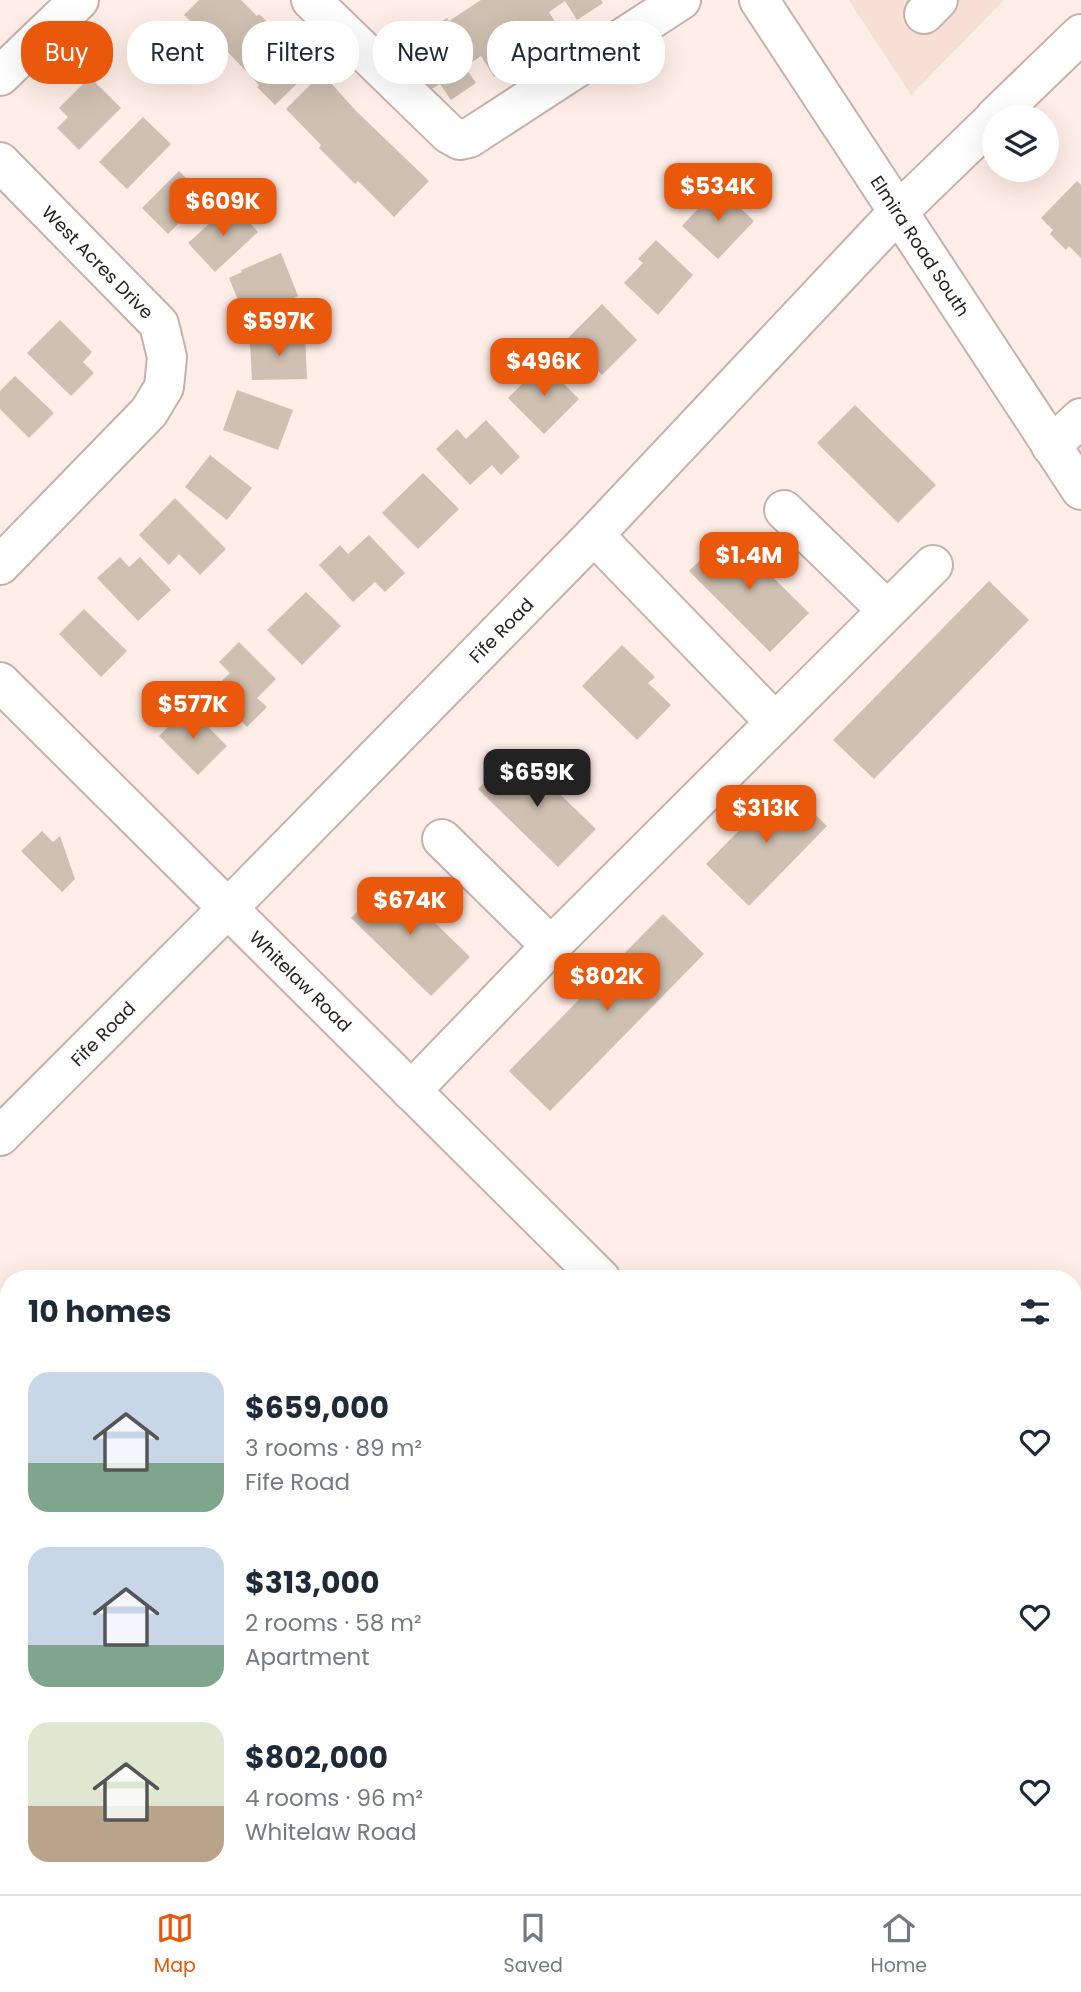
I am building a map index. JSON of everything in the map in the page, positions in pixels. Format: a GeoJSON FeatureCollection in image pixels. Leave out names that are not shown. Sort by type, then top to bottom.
{"type":"FeatureCollection","features":[{"type":"Feature","properties":{"kind":"street"},"geometry":{"type":"LineString","coordinates":[[0,76],[79,0]]}},
{"type":"Feature","properties":{"kind":"street"},"geometry":{"type":"LineString","coordinates":[[312,0],[449,134],[460,141],[469,138],[681,0]]}},
{"type":"Feature","properties":{"kind":"street","name":"Elmira Road South"},"geometry":{"type":"LineString","coordinates":[[759,0],[1081,490]]}},
{"type":"Feature","properties":{"kind":"street","name":"Fife Road"},"geometry":{"type":"LineString","coordinates":[[1008,105],[1081,34]]}},
{"type":"Feature","properties":{"kind":"street","name":"Fife Road"},"geometry":{"type":"LineString","coordinates":[[0,1136],[594,535],[899,211],[982,131]]}},
{"type":"Feature","properties":{"kind":"street","name":"West Acres Drive"},"geometry":{"type":"LineString","coordinates":[[0,162],[159,324],[167,358],[164,387],[149,412],[0,565]]}},
{"type":"Feature","properties":{"kind":"street"},"geometry":{"type":"LineString","coordinates":[[1051,446],[1081,418]]}},
{"type":"Feature","properties":{"kind":"street"},"geometry":{"type":"LineString","coordinates":[[784,509],[887,610]]}},
{"type":"Feature","properties":{"kind":"street"},"geometry":{"type":"LineString","coordinates":[[594,535],[774,722]]}},
{"type":"Feature","properties":{"kind":"street"},"geometry":{"type":"LineString","coordinates":[[411,1091],[551,946],[933,565]]}},
{"type":"Feature","properties":{"kind":"street","name":"Whitelaw Road"},"geometry":{"type":"LineString","coordinates":[[0,682],[592,1270]]}},
{"type":"Feature","properties":{"kind":"street"},"geometry":{"type":"LineString","coordinates":[[442,839],[551,946]]}},
{"type":"Feature","properties":{"kind":"shaded area"},"geometry":{"type":"Polygon","coordinates":[[[849,0],[1004,0],[911,95],[849,0]]]}},
{"type":"Feature","properties":{"kind":"building"},"geometry":{"type":"Polygon","coordinates":[[[199,0],[241,0],[257,16],[259,14],[266,21],[242,21],[242,67],[228,52],[228,21],[190,21],[184,15],[199,0]]]}},
{"type":"Feature","properties":{"kind":"building"},"geometry":{"type":"Polygon","coordinates":[[[481,0],[601,0],[603,3],[577,20],[565,1],[549,12],[555,21],[487,21],[487,66],[481,56],[473,62],[473,21],[449,21],[481,0]]]}},
{"type":"Feature","properties":{"kind":"building"},"geometry":{"type":"Polygon","coordinates":[[[473,79],[476,83],[451,100],[440,84],[473,84],[473,79]]]}},
{"type":"Feature","properties":{"kind":"building"},"geometry":{"type":"Polygon","coordinates":[[[83,84],[97,84],[121,108],[79,150],[57,128],[68,117],[59,108],[83,84]]]}},
{"type":"Feature","properties":{"kind":"building"},"geometry":{"type":"Polygon","coordinates":[[[297,84],[275,105],[257,87],[297,84]]]}},
{"type":"Feature","properties":{"kind":"building"},"geometry":{"type":"Polygon","coordinates":[[[311,84],[332,84],[429,181],[394,217],[358,181],[355,184],[319,148],[321,145],[286,109],[311,84]]]}},
{"type":"Feature","properties":{"kind":"building"},"geometry":{"type":"Polygon","coordinates":[[[426,84],[440,84],[430,90],[426,84]]]}},
{"type":"Feature","properties":{"kind":"building"},"geometry":{"type":"Polygon","coordinates":[[[143,117],[171,144],[127,189],[99,162],[143,117]]]}},
{"type":"Feature","properties":{"kind":"building"},"geometry":{"type":"Polygon","coordinates":[[[179,171],[205,197],[168,234],[142,208],[179,171]]]}},
{"type":"Feature","properties":{"kind":"building"},"geometry":{"type":"Polygon","coordinates":[[[1077,181],[1081,185],[1081,258],[1069,246],[1066,250],[1050,234],[1053,230],[1041,218],[1077,181]]]}},
{"type":"Feature","properties":{"kind":"building"},"geometry":{"type":"Polygon","coordinates":[[[718,187],[754,221],[718,259],[682,226],[718,187]]]}},
{"type":"Feature","properties":{"kind":"building"},"geometry":{"type":"Polygon","coordinates":[[[232,203],[258,232],[215,272],[188,243],[232,203]]]}},
{"type":"Feature","properties":{"kind":"building"},"geometry":{"type":"Polygon","coordinates":[[[656,240],[693,275],[658,315],[624,283],[643,263],[638,259],[656,240]]]}},
{"type":"Feature","properties":{"kind":"building"},"geometry":{"type":"Polygon","coordinates":[[[281,253],[298,296],[259,313],[256,306],[243,312],[229,278],[281,253]]]}},
{"type":"Feature","properties":{"kind":"building"},"geometry":{"type":"Polygon","coordinates":[[[602,304],[637,340],[602,375],[567,339],[602,304]]]}},
{"type":"Feature","properties":{"kind":"building"},"geometry":{"type":"Polygon","coordinates":[[[60,320],[92,352],[83,362],[94,373],[71,396],[27,353],[60,320]]]}},
{"type":"Feature","properties":{"kind":"building"},"geometry":{"type":"Polygon","coordinates":[[[305,333],[307,379],[252,380],[250,343],[264,342],[263,335],[305,333]]]}},
{"type":"Feature","properties":{"kind":"building"},"geometry":{"type":"Polygon","coordinates":[[[543,363],[579,399],[544,434],[508,398],[543,363]]]}},
{"type":"Feature","properties":{"kind":"building"},"geometry":{"type":"Polygon","coordinates":[[[15,376],[54,413],[29,438],[0,409],[0,391],[15,376]]]}},
{"type":"Feature","properties":{"kind":"building"},"geometry":{"type":"Polygon","coordinates":[[[237,390],[293,410],[278,450],[223,430],[237,390]]]}},
{"type":"Feature","properties":{"kind":"building"},"geometry":{"type":"Polygon","coordinates":[[[855,405],[936,485],[898,523],[817,443],[855,405]]]}},
{"type":"Feature","properties":{"kind":"building"},"geometry":{"type":"Polygon","coordinates":[[[486,420],[520,457],[501,475],[492,465],[470,485],[436,449],[457,429],[466,439],[486,420]]]}},
{"type":"Feature","properties":{"kind":"building"},"geometry":{"type":"Polygon","coordinates":[[[210,455],[252,488],[227,520],[185,487],[210,455]]]}},
{"type":"Feature","properties":{"kind":"building"},"geometry":{"type":"Polygon","coordinates":[[[423,473],[459,509],[418,549],[382,513],[423,473]]]}},
{"type":"Feature","properties":{"kind":"building"},"geometry":{"type":"Polygon","coordinates":[[[175,498],[226,549],[200,575],[179,554],[169,565],[139,535],[175,498]]]}},
{"type":"Feature","properties":{"kind":"building"},"geometry":{"type":"Polygon","coordinates":[[[728,533],[809,613],[770,652],[689,571],[728,533]]]}},
{"type":"Feature","properties":{"kind":"building"},"geometry":{"type":"Polygon","coordinates":[[[369,535],[405,573],[385,592],[375,582],[353,602],[319,565],[340,545],[348,554],[369,535]]]}},
{"type":"Feature","properties":{"kind":"building"},"geometry":{"type":"Polygon","coordinates":[[[120,557],[129,567],[140,557],[171,590],[138,621],[97,578],[120,557]]]}},
{"type":"Feature","properties":{"kind":"building"},"geometry":{"type":"Polygon","coordinates":[[[989,581],[1029,620],[874,779],[833,740],[989,581]]]}},
{"type":"Feature","properties":{"kind":"building"},"geometry":{"type":"Polygon","coordinates":[[[306,592],[341,626],[302,665],[267,630],[306,592]]]}},
{"type":"Feature","properties":{"kind":"building"},"geometry":{"type":"Polygon","coordinates":[[[84,609],[127,651],[101,677],[59,634],[84,609]]]}},
{"type":"Feature","properties":{"kind":"building"},"geometry":{"type":"Polygon","coordinates":[[[239,642],[276,679],[257,698],[267,707],[247,727],[211,691],[230,673],[219,662],[239,642]]]}},
{"type":"Feature","properties":{"kind":"building"},"geometry":{"type":"Polygon","coordinates":[[[622,645],[655,677],[648,683],[671,705],[637,740],[582,686],[622,645]]]}},
{"type":"Feature","properties":{"kind":"building"},"geometry":{"type":"Polygon","coordinates":[[[188,707],[227,746],[198,775],[159,736],[188,707]]]}},
{"type":"Feature","properties":{"kind":"building"},"geometry":{"type":"Polygon","coordinates":[[[515,751],[596,829],[558,867],[478,789],[515,751]]]}},
{"type":"Feature","properties":{"kind":"building"},"geometry":{"type":"Polygon","coordinates":[[[784,785],[827,826],[749,906],[706,864],[784,785]]]}},
{"type":"Feature","properties":{"kind":"building"},"geometry":{"type":"Polygon","coordinates":[[[42,831],[53,842],[60,836],[75,879],[62,892],[21,851],[42,831]]]}},
{"type":"Feature","properties":{"kind":"building"},"geometry":{"type":"Polygon","coordinates":[[[390,879],[470,957],[431,996],[351,918],[390,879]]]}},
{"type":"Feature","properties":{"kind":"building"},"geometry":{"type":"Polygon","coordinates":[[[663,914],[704,954],[550,1111],[509,1071],[663,914]]]}}]}
